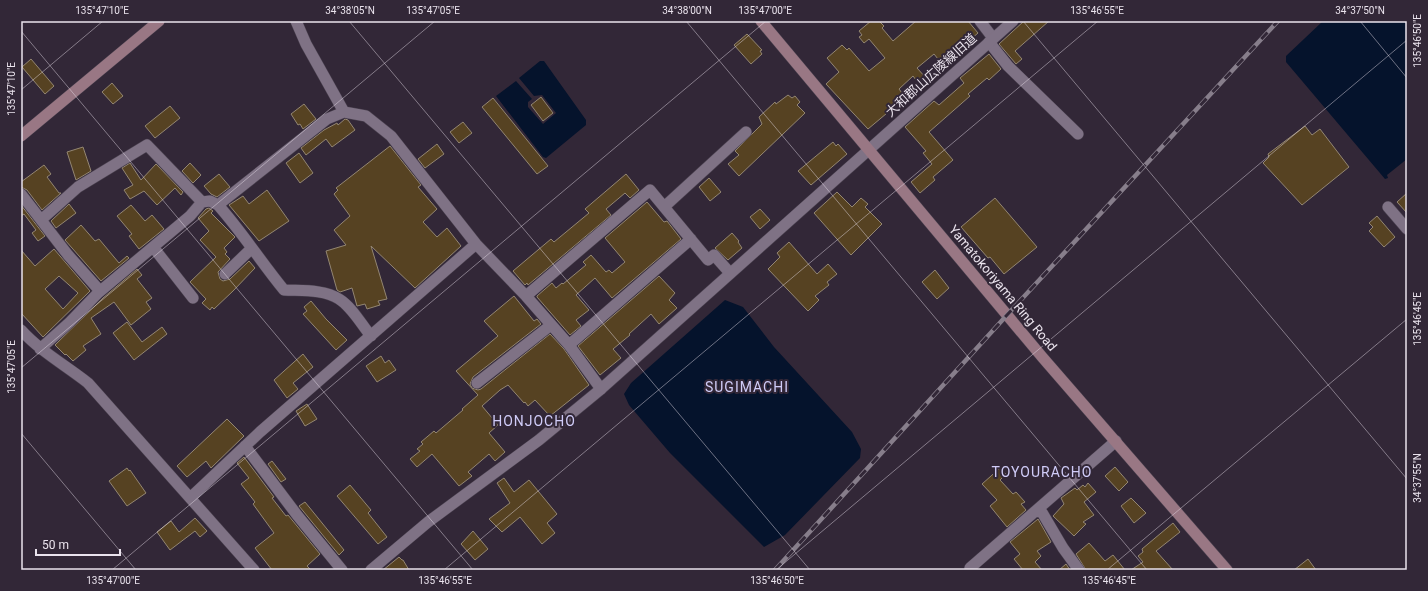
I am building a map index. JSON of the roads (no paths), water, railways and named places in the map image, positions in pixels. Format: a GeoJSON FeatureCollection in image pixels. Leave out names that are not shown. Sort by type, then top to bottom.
{"type":"FeatureCollection","features":[{"type":"Feature","properties":{"kind":"main road"},"geometry":{"type":"LineString","coordinates":[[21,136],[159,21]]}},
{"type":"Feature","properties":{"kind":"main road","name":"Yamatokoriyama Ring Road"},"geometry":{"type":"LineString","coordinates":[[761,21],[1043,358],[1227,570]]}},
{"type":"Feature","properties":{"kind":"street"},"geometry":{"type":"LineString","coordinates":[[296,21],[306,44],[344,112]]}},
{"type":"Feature","properties":{"kind":"street"},"geometry":{"type":"LineString","coordinates":[[980,21],[1008,66],[1078,134]]}},
{"type":"Feature","properties":{"kind":"street","name":"大和郡山広陵線旧道"},"geometry":{"type":"LineString","coordinates":[[371,570],[428,522],[539,440],[601,389],[1013,21]]}},
{"type":"Feature","properties":{"kind":"street"},"geometry":{"type":"LineString","coordinates":[[218,205],[327,119],[344,112],[366,116],[391,136],[476,244],[552,325],[569,345],[601,389]]}},
{"type":"Feature","properties":{"kind":"street"},"geometry":{"type":"LineString","coordinates":[[664,207],[746,132]]}},
{"type":"Feature","properties":{"kind":"street"},"geometry":{"type":"LineString","coordinates":[[41,220],[78,186],[147,145],[202,202]]}},
{"type":"Feature","properties":{"kind":"street"},"geometry":{"type":"LineString","coordinates":[[526,296],[650,190],[708,260],[714,255],[730,273]]}},
{"type":"Feature","properties":{"kind":"street"},"geometry":{"type":"LineString","coordinates":[[21,194],[68,255],[100,291]]}},
{"type":"Feature","properties":{"kind":"street"},"geometry":{"type":"LineString","coordinates":[[40,349],[70,322],[100,291],[190,216],[202,202],[210,201],[218,205],[238,227],[284,290],[327,293],[339,299],[349,308],[371,336]]}},
{"type":"Feature","properties":{"kind":"street"},"geometry":{"type":"LineString","coordinates":[[1388,207],[1407,229]]}},
{"type":"Feature","properties":{"kind":"street"},"geometry":{"type":"LineString","coordinates":[[569,345],[691,239]]}},
{"type":"Feature","properties":{"kind":"street"},"geometry":{"type":"LineString","coordinates":[[190,498],[245,446],[476,244]]}},
{"type":"Feature","properties":{"kind":"street"},"geometry":{"type":"LineString","coordinates":[[153,247],[193,298]]}},
{"type":"Feature","properties":{"kind":"street"},"geometry":{"type":"LineString","coordinates":[[225,274],[252,248]]}},
{"type":"Feature","properties":{"kind":"street"},"geometry":{"type":"LineString","coordinates":[[477,383],[552,325]]}},
{"type":"Feature","properties":{"kind":"street"},"geometry":{"type":"LineString","coordinates":[[21,330],[40,349],[88,383],[254,570]]}},
{"type":"Feature","properties":{"kind":"street"},"geometry":{"type":"LineString","coordinates":[[970,568],[1040,509],[1116,441]]}},
{"type":"Feature","properties":{"kind":"street"},"geometry":{"type":"LineString","coordinates":[[245,446],[297,515],[342,570]]}},
{"type":"Feature","properties":{"kind":"street"},"geometry":{"type":"LineString","coordinates":[[1040,509],[1063,548],[1079,570]]}},
{"type":"Feature","properties":{"kind":"water"},"geometry":{"type":"Polygon","coordinates":[[[1323,21],[1407,21],[1407,159],[1387,175],[1388,178],[1385,179],[1286,62],[1286,56],[1323,21]]]}},
{"type":"Feature","properties":{"kind":"water"},"geometry":{"type":"Polygon","coordinates":[[[540,61],[544,61],[586,120],[586,125],[546,158],[543,157],[496,96],[516,81],[532,99],[528,102],[528,107],[543,124],[556,113],[542,95],[534,96],[519,78],[540,61]]]}},
{"type":"Feature","properties":{"kind":"water"},"geometry":{"type":"Polygon","coordinates":[[[725,300],[743,307],[774,347],[852,432],[861,449],[860,458],[785,535],[764,547],[670,453],[629,405],[624,394],[631,383],[725,300]]]}},
{"type":"Feature","properties":{"kind":"railway"},"geometry":{"type":"LineString","coordinates":[[775,570],[1007,315],[1278,21]]}},
{"type":"Feature","properties":{"kind":"district","name":"SUGIMACHI"},"geometry":{"type":"Point","coordinates":[747,387]}},
{"type":"Feature","properties":{"kind":"district","name":"HONJOCHO"},"geometry":{"type":"Point","coordinates":[534,421]}},
{"type":"Feature","properties":{"kind":"district","name":"TOYOURACHO"},"geometry":{"type":"Point","coordinates":[1042,472]}}]}
